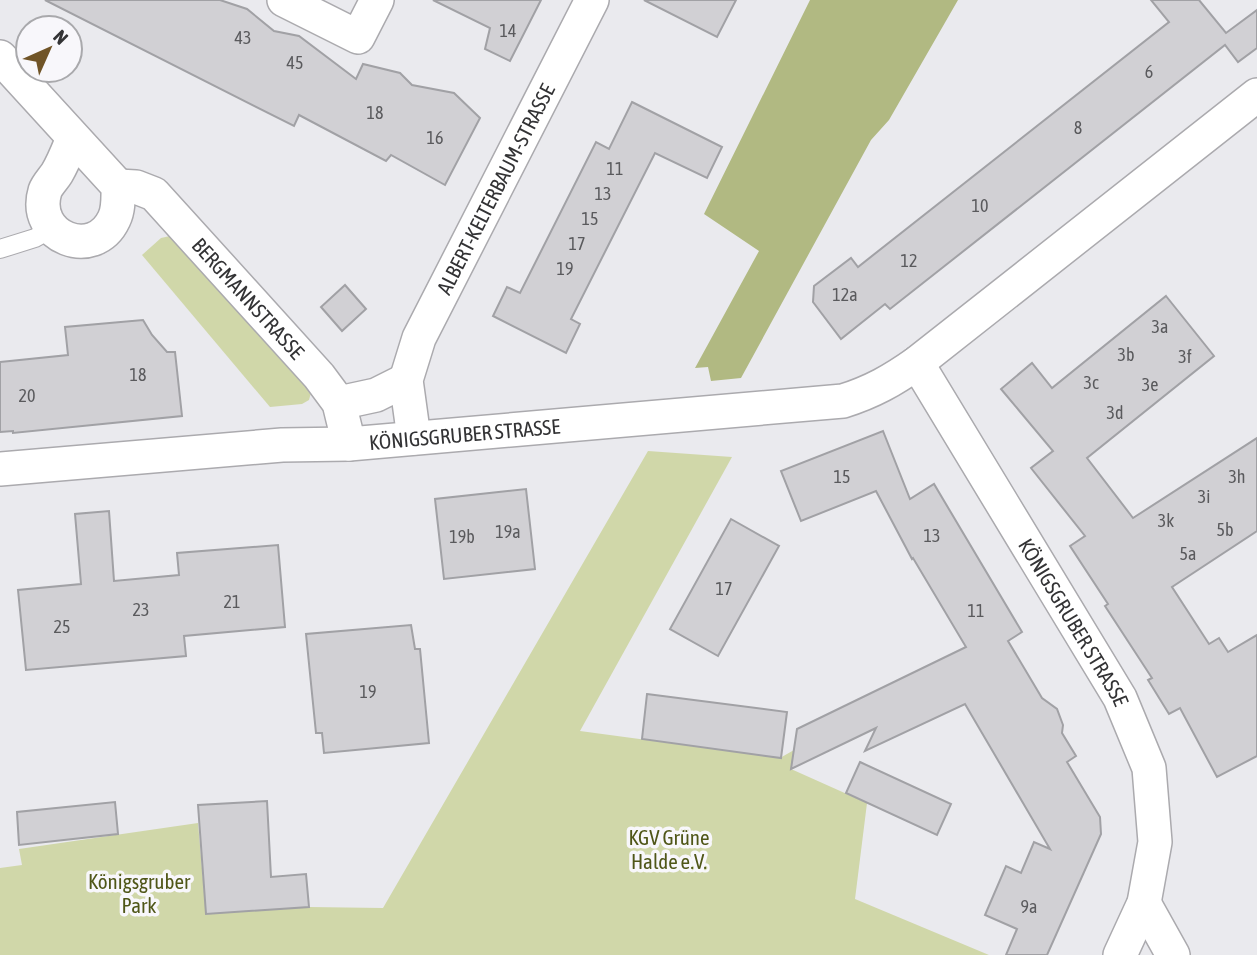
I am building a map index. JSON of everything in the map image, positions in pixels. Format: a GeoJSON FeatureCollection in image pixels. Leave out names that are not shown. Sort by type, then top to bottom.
{"type":"FeatureCollection","features":[{"type":"Feature","properties":{"kind":"street"},"geometry":{"type":"LineString","coordinates":[[284,0],[358,37],[377,0]]}},
{"type":"Feature","properties":{"kind":"street","name":"ALBERT-KELTERBAUM-STRASSE"},"geometry":{"type":"LineString","coordinates":[[414,438],[405,380],[419,338],[592,0]]}},
{"type":"Feature","properties":{"kind":"street"},"geometry":{"type":"LineString","coordinates":[[0,57],[118,186],[114,219],[102,234],[86,241],[68,240],[51,229],[44,210],[45,190],[65,158],[73,138]]}},
{"type":"Feature","properties":{"kind":"street","name":"KÖNIGSGRUBER STRASSE"},"geometry":{"type":"LineString","coordinates":[[0,469],[282,445],[349,444],[843,401],[879,388],[917,363],[1257,95]]}},
{"type":"Feature","properties":{"kind":"street","name":"BERGMANNSTRASSE"},"geometry":{"type":"LineString","coordinates":[[118,186],[136,187],[153,194],[318,376],[339,403],[349,444]]}},
{"type":"Feature","properties":{"kind":"street","name":"KÖNIGSGRUBER STRASSE"},"geometry":{"type":"LineString","coordinates":[[917,363],[1120,698],[1149,768],[1155,842],[1144,903],[1120,955]]}},
{"type":"Feature","properties":{"kind":"street"},"geometry":{"type":"LineString","coordinates":[[339,403],[376,395],[405,380]]}},
{"type":"Feature","properties":{"kind":"street"},"geometry":{"type":"LineString","coordinates":[[1144,903],[1172,955]]}},
{"type":"Feature","properties":{"kind":"lane"},"geometry":{"type":"LineString","coordinates":[[0,249],[35,238],[51,229]]}},
{"type":"Feature","properties":{"kind":"green space"},"geometry":{"type":"Polygon","coordinates":[[[810,0],[958,0],[889,120],[871,140],[741,378],[711,381],[708,367],[695,368],[759,251],[704,214],[810,0]]]}},
{"type":"Feature","properties":{"kind":"green space"},"geometry":{"type":"Polygon","coordinates":[[[170,236],[312,389],[309,400],[302,404],[270,407],[142,255],[161,238],[170,236]]]}},
{"type":"Feature","properties":{"kind":"green space"},"geometry":{"type":"Polygon","coordinates":[[[648,451],[732,457],[580,731],[780,758],[794,750],[791,769],[867,803],[855,899],[989,955],[0,955],[0,868],[22,865],[19,849],[198,823],[206,914],[309,907],[383,908],[648,451]]]}},
{"type":"Feature","properties":{"kind":"building"},"geometry":{"type":"Polygon","coordinates":[[[45,0],[220,0],[247,9],[274,31],[299,36],[356,79],[363,64],[400,73],[412,85],[454,93],[480,118],[445,185],[391,155],[386,161],[299,115],[294,126],[84,20],[84,14],[73,14],[45,0]]]}},
{"type":"Feature","properties":{"kind":"building"},"geometry":{"type":"Polygon","coordinates":[[[433,0],[541,0],[510,61],[485,49],[490,28],[433,0]]]}},
{"type":"Feature","properties":{"kind":"building"},"geometry":{"type":"Polygon","coordinates":[[[644,0],[736,0],[717,37],[644,0]]]}},
{"type":"Feature","properties":{"kind":"building"},"geometry":{"type":"Polygon","coordinates":[[[1151,0],[1199,0],[1226,33],[1257,10],[1257,48],[1238,62],[1225,45],[890,309],[885,304],[841,339],[813,302],[814,286],[851,258],[858,267],[1169,22],[1151,0]]]}},
{"type":"Feature","properties":{"kind":"building"},"geometry":{"type":"Polygon","coordinates":[[[632,102],[722,147],[707,178],[655,153],[571,319],[580,324],[566,353],[493,316],[507,287],[520,293],[596,142],[609,149],[632,102]]]}},
{"type":"Feature","properties":{"kind":"building"},"geometry":{"type":"Polygon","coordinates":[[[345,285],[366,309],[342,331],[321,307],[345,285]]]}},
{"type":"Feature","properties":{"kind":"building"},"geometry":{"type":"Polygon","coordinates":[[[1166,296],[1214,356],[1087,458],[1133,518],[1257,438],[1257,531],[1172,587],[1209,644],[1219,638],[1228,652],[1257,635],[1257,756],[1217,777],[1180,708],[1169,714],[1148,680],[1152,678],[1070,546],[1085,536],[1031,468],[1053,451],[1001,389],[1032,363],[1052,388],[1166,296]]]}},
{"type":"Feature","properties":{"kind":"building"},"geometry":{"type":"Polygon","coordinates":[[[143,320],[167,352],[175,352],[182,416],[13,433],[0,432],[0,362],[68,355],[65,327],[143,320]]]}},
{"type":"Feature","properties":{"kind":"building"},"geometry":{"type":"Polygon","coordinates":[[[883,431],[910,499],[934,484],[1022,632],[1008,641],[1042,698],[1057,709],[1063,725],[1062,733],[1076,756],[1067,762],[1100,817],[1101,834],[1047,955],[1006,955],[1017,929],[985,915],[1006,866],[1021,873],[1034,842],[1050,849],[965,704],[865,751],[876,728],[791,769],[797,729],[966,647],[912,559],[876,491],[801,521],[781,471],[883,431]]]}},
{"type":"Feature","properties":{"kind":"building"},"geometry":{"type":"Polygon","coordinates":[[[526,489],[535,569],[444,579],[435,499],[526,489]]]}},
{"type":"Feature","properties":{"kind":"building"},"geometry":{"type":"Polygon","coordinates":[[[109,511],[114,581],[179,575],[177,553],[278,545],[285,627],[184,636],[186,656],[26,670],[18,590],[81,584],[75,514],[109,511]]]}},
{"type":"Feature","properties":{"kind":"building"},"geometry":{"type":"Polygon","coordinates":[[[731,519],[779,546],[718,656],[670,629],[731,519]]]}},
{"type":"Feature","properties":{"kind":"building"},"geometry":{"type":"Polygon","coordinates":[[[411,625],[415,649],[420,649],[429,743],[324,753],[322,733],[316,733],[306,634],[411,625]]]}},
{"type":"Feature","properties":{"kind":"building"},"geometry":{"type":"Polygon","coordinates":[[[647,694],[787,712],[781,758],[642,739],[647,694]]]}},
{"type":"Feature","properties":{"kind":"building"},"geometry":{"type":"Polygon","coordinates":[[[860,762],[951,804],[937,835],[846,793],[860,762]]]}},
{"type":"Feature","properties":{"kind":"building"},"geometry":{"type":"Polygon","coordinates":[[[267,801],[271,877],[306,874],[309,907],[206,914],[198,805],[267,801]]]}},
{"type":"Feature","properties":{"kind":"building"},"geometry":{"type":"Polygon","coordinates":[[[115,802],[118,834],[19,845],[17,812],[115,802]]]}},
{"type":"Feature","properties":{"kind":"park label","name":"KGV Grüne Halde e.V."},"geometry":{"type":"Point","coordinates":[669,849]}},
{"type":"Feature","properties":{"kind":"park label","name":"Königsgruber Park"},"geometry":{"type":"Point","coordinates":[139,893]}}]}
